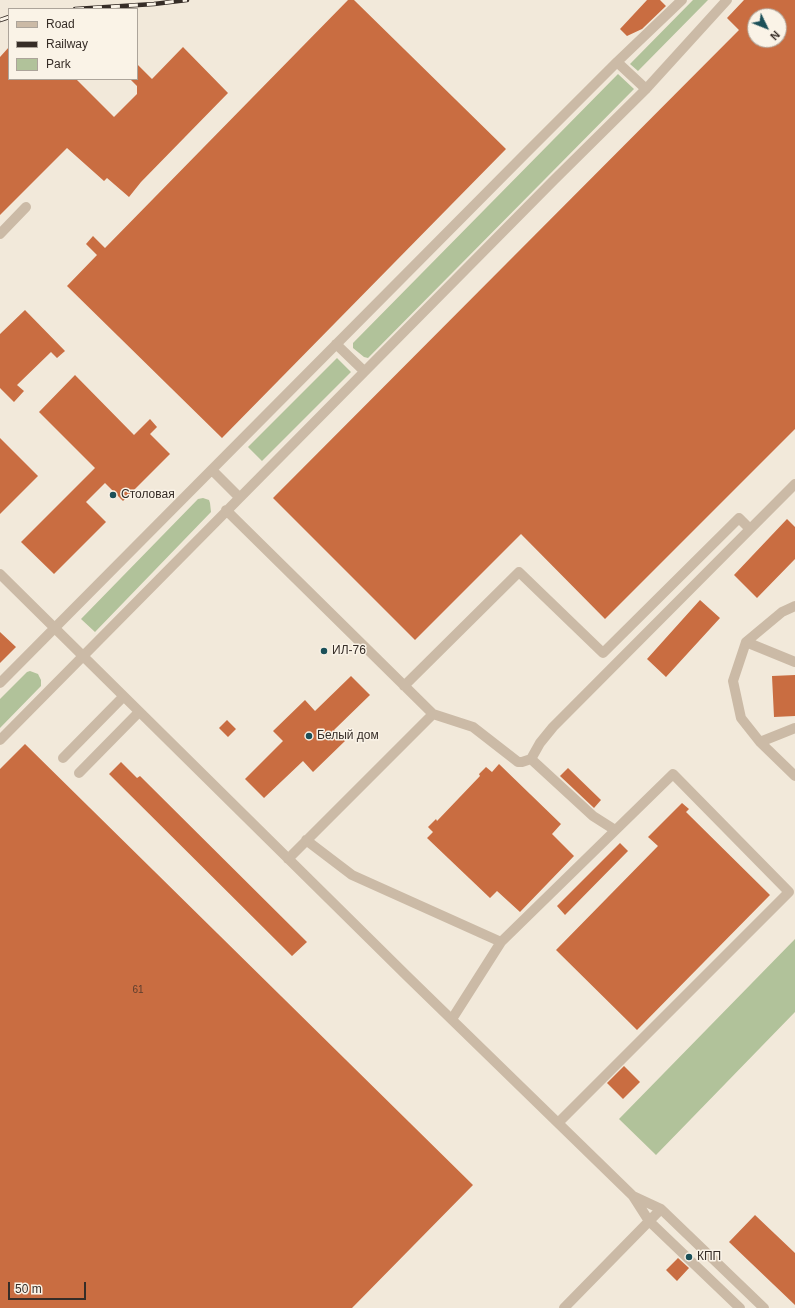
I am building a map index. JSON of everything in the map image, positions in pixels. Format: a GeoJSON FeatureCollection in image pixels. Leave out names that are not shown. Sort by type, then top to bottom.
{"type":"FeatureCollection","features":[{"type":"Feature","properties":{"kind":"street"},"geometry":{"type":"LineString","coordinates":[[0,683],[617,62],[682,0]]}},
{"type":"Feature","properties":{"kind":"street"},"geometry":{"type":"LineString","coordinates":[[0,740],[226,510],[646,89],[727,0]]}},
{"type":"Feature","properties":{"kind":"street"},"geometry":{"type":"LineString","coordinates":[[617,62],[646,89]]}},
{"type":"Feature","properties":{"kind":"street"},"geometry":{"type":"LineString","coordinates":[[0,234],[26,207]]}},
{"type":"Feature","properties":{"kind":"street"},"geometry":{"type":"LineString","coordinates":[[336,344],[364,371]]}},
{"type":"Feature","properties":{"kind":"street"},"geometry":{"type":"LineString","coordinates":[[212,470],[239,497]]}},
{"type":"Feature","properties":{"kind":"street"},"geometry":{"type":"LineString","coordinates":[[226,510],[433,714],[473,727],[518,762],[522,762],[532,759],[540,743],[553,727],[795,484]]}},
{"type":"Feature","properties":{"kind":"street"},"geometry":{"type":"LineString","coordinates":[[404,686],[519,572],[603,653],[739,518],[750,529]]}},
{"type":"Feature","properties":{"kind":"street"},"geometry":{"type":"LineString","coordinates":[[0,574],[123,697],[633,1196],[649,1221],[740,1308]]}},
{"type":"Feature","properties":{"kind":"street"},"geometry":{"type":"LineString","coordinates":[[795,606],[782,612],[746,642],[733,681],[741,718],[760,742],[795,776]]}},
{"type":"Feature","properties":{"kind":"street"},"geometry":{"type":"LineString","coordinates":[[746,642],[795,662]]}},
{"type":"Feature","properties":{"kind":"street"},"geometry":{"type":"LineString","coordinates":[[63,758],[123,697]]}},
{"type":"Feature","properties":{"kind":"street"},"geometry":{"type":"LineString","coordinates":[[79,773],[139,712]]}},
{"type":"Feature","properties":{"kind":"street"},"geometry":{"type":"LineString","coordinates":[[288,859],[433,714]]}},
{"type":"Feature","properties":{"kind":"street"},"geometry":{"type":"LineString","coordinates":[[760,742],[795,728]]}},
{"type":"Feature","properties":{"kind":"street"},"geometry":{"type":"LineString","coordinates":[[532,759],[593,816],[615,830]]}},
{"type":"Feature","properties":{"kind":"street"},"geometry":{"type":"LineString","coordinates":[[452,1019],[501,942],[673,774],[788,892],[558,1123]]}},
{"type":"Feature","properties":{"kind":"street"},"geometry":{"type":"LineString","coordinates":[[306,840],[352,875],[501,942]]}},
{"type":"Feature","properties":{"kind":"street"},"geometry":{"type":"LineString","coordinates":[[633,1196],[661,1209],[764,1308]]}},
{"type":"Feature","properties":{"kind":"street"},"geometry":{"type":"LineString","coordinates":[[564,1308],[661,1209]]}},
{"type":"Feature","properties":{"kind":"green space"},"geometry":{"type":"Polygon","coordinates":[[[693,0],[708,0],[638,71],[630,64],[693,0]]]}},
{"type":"Feature","properties":{"kind":"green space"},"geometry":{"type":"Polygon","coordinates":[[[618,74],[634,89],[368,358],[364,357],[353,348],[353,343],[618,74]]]}},
{"type":"Feature","properties":{"kind":"green space"},"geometry":{"type":"Polygon","coordinates":[[[337,358],[351,372],[262,461],[248,447],[337,358]]]}},
{"type":"Feature","properties":{"kind":"green space"},"geometry":{"type":"Polygon","coordinates":[[[203,498],[209,500],[211,512],[95,632],[81,619],[198,499],[203,498]]]}},
{"type":"Feature","properties":{"kind":"green space"},"geometry":{"type":"Polygon","coordinates":[[[30,671],[38,674],[41,680],[41,686],[0,728],[0,699],[27,672],[30,671]]]}},
{"type":"Feature","properties":{"kind":"green space"},"geometry":{"type":"Polygon","coordinates":[[[795,939],[795,1012],[656,1155],[619,1119],[795,939]]]}},
{"type":"Feature","properties":{"kind":"building"},"geometry":{"type":"Polygon","coordinates":[[[348,0],[354,0],[506,149],[222,438],[67,286],[97,255],[86,244],[93,236],[105,248],[348,0]]]}},
{"type":"Feature","properties":{"kind":"building"},"geometry":{"type":"Polygon","coordinates":[[[647,0],[660,0],[666,6],[642,29],[627,36],[620,29],[647,0]]]}},
{"type":"Feature","properties":{"kind":"building"},"geometry":{"type":"Polygon","coordinates":[[[744,0],[795,0],[795,429],[605,619],[521,534],[415,640],[273,498],[739,30],[727,18],[744,0]]]}},
{"type":"Feature","properties":{"kind":"building"},"geometry":{"type":"Polygon","coordinates":[[[183,47],[228,93],[141,182],[129,197],[107,178],[104,181],[67,148],[0,215],[0,57],[8,48],[8,80],[77,80],[114,117],[137,94],[137,86],[131,80],[138,80],[138,65],[152,79],[183,47]]]}},
{"type":"Feature","properties":{"kind":"building"},"geometry":{"type":"Polygon","coordinates":[[[25,310],[65,351],[57,358],[51,352],[17,385],[24,391],[14,402],[0,388],[0,334],[25,310]]]}},
{"type":"Feature","properties":{"kind":"building"},"geometry":{"type":"Polygon","coordinates":[[[75,375],[134,435],[150,419],[157,427],[150,434],[170,454],[123,501],[105,483],[86,502],[106,522],[54,574],[21,542],[95,468],[39,412],[75,375]]]}},
{"type":"Feature","properties":{"kind":"building"},"geometry":{"type":"Polygon","coordinates":[[[0,438],[38,476],[0,514],[0,438]]]}},
{"type":"Feature","properties":{"kind":"building"},"geometry":{"type":"Polygon","coordinates":[[[787,519],[795,527],[795,559],[757,598],[734,575],[787,519]]]}},
{"type":"Feature","properties":{"kind":"building"},"geometry":{"type":"Polygon","coordinates":[[[700,600],[720,618],[666,677],[647,659],[700,600]]]}},
{"type":"Feature","properties":{"kind":"building"},"geometry":{"type":"Polygon","coordinates":[[[0,632],[16,647],[0,663],[0,632]]]}},
{"type":"Feature","properties":{"kind":"building"},"geometry":{"type":"Polygon","coordinates":[[[795,675],[795,716],[774,717],[772,676],[795,675]]]}},
{"type":"Feature","properties":{"kind":"building","name":"Белый дом"},"geometry":{"type":"Polygon","coordinates":[[[351,676],[370,695],[334,730],[345,741],[313,772],[303,761],[264,798],[245,779],[283,741],[273,731],[305,700],[315,711],[351,676]]]}},
{"type":"Feature","properties":{"kind":"building"},"geometry":{"type":"Polygon","coordinates":[[[227,720],[236,729],[228,737],[219,728],[227,720]]]}},
{"type":"Feature","properties":{"kind":"building"},"geometry":{"type":"Polygon","coordinates":[[[25,744],[473,1185],[352,1308],[0,1308],[0,769],[25,744]]]}},
{"type":"Feature","properties":{"kind":"building"},"geometry":{"type":"Polygon","coordinates":[[[121,762],[137,778],[140,776],[307,942],[292,956],[109,774],[121,762]]]}},
{"type":"Feature","properties":{"kind":"building"},"geometry":{"type":"Polygon","coordinates":[[[499,764],[561,824],[552,834],[574,856],[520,912],[497,891],[490,898],[427,838],[433,832],[428,827],[436,819],[437,821],[480,776],[479,774],[486,767],[492,772],[499,764]]]}},
{"type":"Feature","properties":{"kind":"building"},"geometry":{"type":"Polygon","coordinates":[[[568,768],[601,800],[594,808],[560,776],[568,768]]]}},
{"type":"Feature","properties":{"kind":"building"},"geometry":{"type":"Polygon","coordinates":[[[682,803],[689,809],[686,812],[770,895],[637,1030],[556,950],[658,846],[648,837],[682,803]]]}},
{"type":"Feature","properties":{"kind":"building"},"geometry":{"type":"Polygon","coordinates":[[[620,843],[628,851],[565,915],[557,906],[620,843]]]}},
{"type":"Feature","properties":{"kind":"building"},"geometry":{"type":"Polygon","coordinates":[[[624,1066],[640,1082],[623,1099],[607,1083],[624,1066]]]}},
{"type":"Feature","properties":{"kind":"building"},"geometry":{"type":"Polygon","coordinates":[[[755,1215],[795,1253],[795,1305],[729,1242],[755,1215]]]}},
{"type":"Feature","properties":{"kind":"building"},"geometry":{"type":"Polygon","coordinates":[[[678,1258],[689,1268],[677,1281],[666,1270],[678,1258]]]}},
{"type":"Feature","properties":{"kind":"railway"},"geometry":{"type":"LineString","coordinates":[[91,8],[154,4],[187,0]]}},
{"type":"Feature","properties":{"kind":"railway"},"geometry":{"type":"LineString","coordinates":[[0,20],[8,17]]}},
{"type":"Feature","properties":{"kind":"place","name":"Столовая"},"geometry":{"type":"Point","coordinates":[113,495]}},
{"type":"Feature","properties":{"kind":"place","name":"ИЛ-76"},"geometry":{"type":"Point","coordinates":[324,651]}},
{"type":"Feature","properties":{"kind":"place","name":"Белый дом"},"geometry":{"type":"Point","coordinates":[309,736]}},
{"type":"Feature","properties":{"kind":"place","name":"КПП"},"geometry":{"type":"Point","coordinates":[689,1257]}}]}
